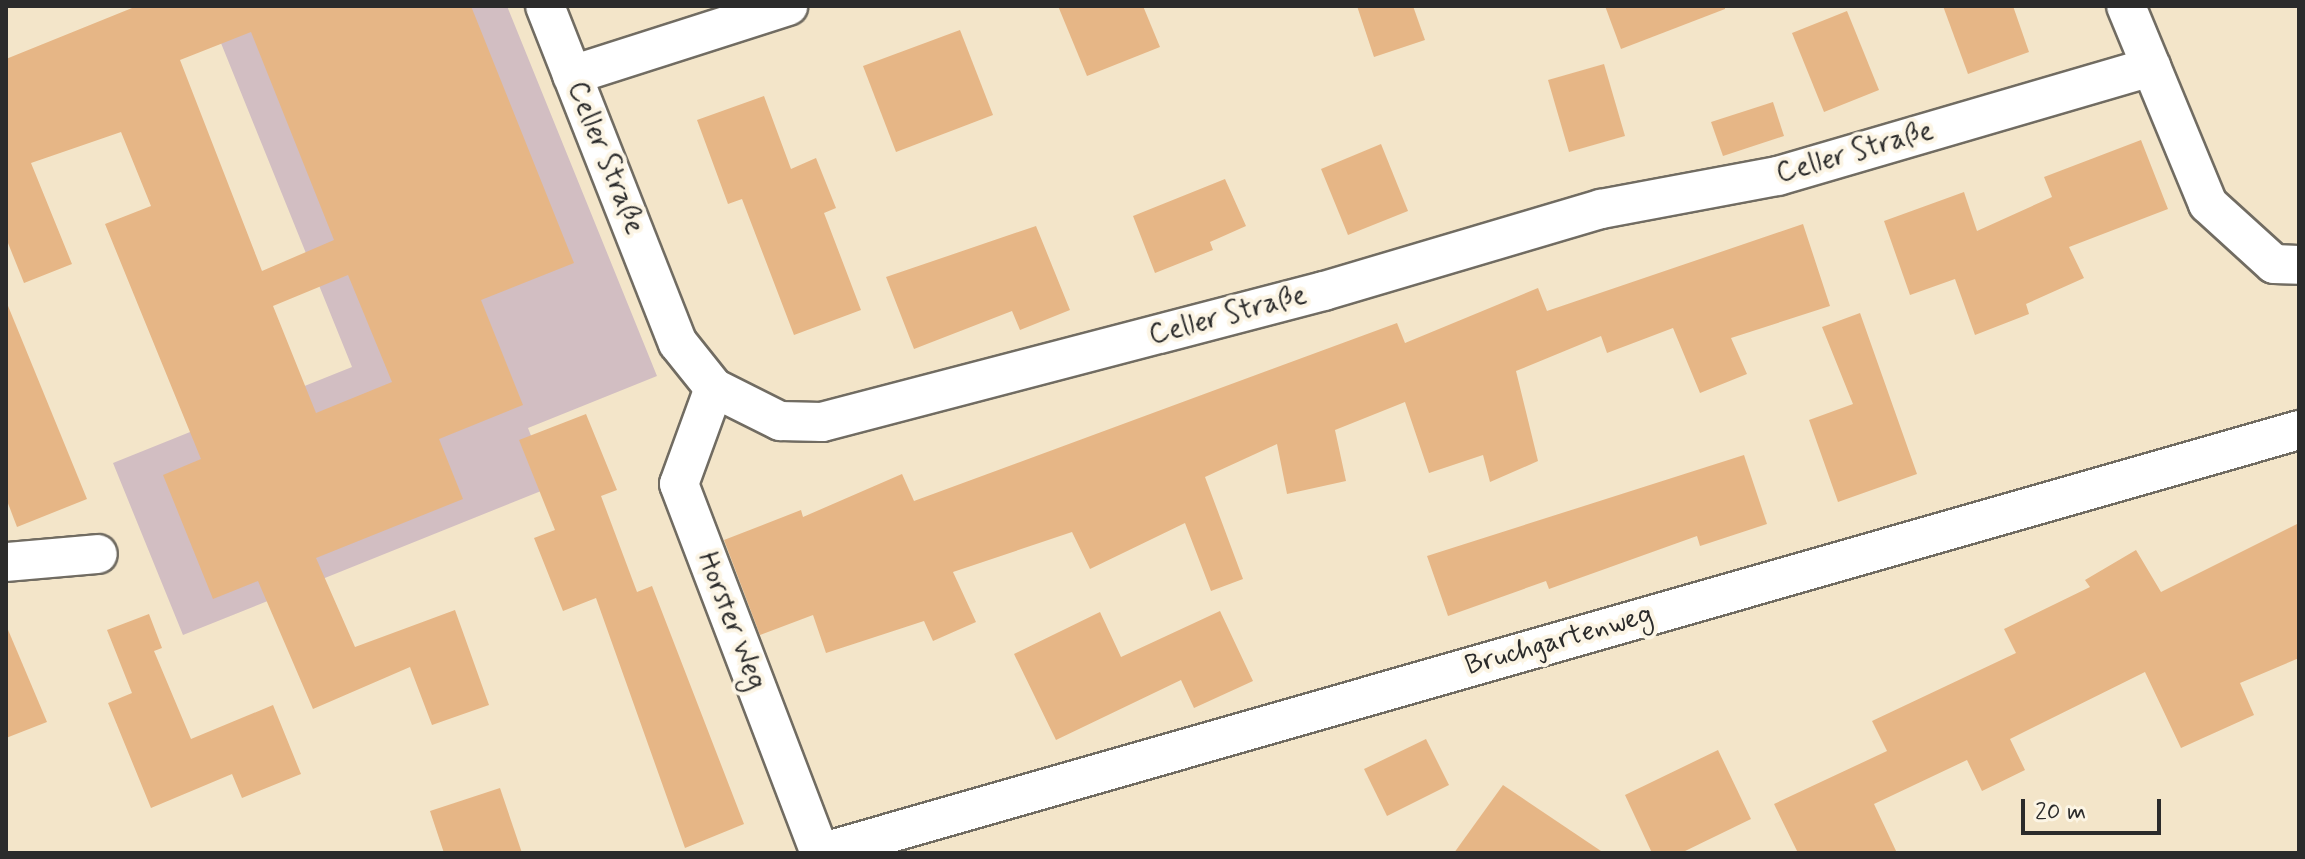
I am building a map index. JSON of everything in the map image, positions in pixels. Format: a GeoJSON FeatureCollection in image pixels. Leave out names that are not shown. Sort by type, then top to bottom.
{"type":"FeatureCollection","features":[{"type":"Feature","properties":{"kind":"street","name":"Celler Straße"},"geometry":{"type":"LineString","coordinates":[[545,6],[678,343],[714,388],[754,413],[822,422],[1324,291],[1601,209],[1778,176],[2151,67]]}},
{"type":"Feature","properties":{"kind":"street"},"geometry":{"type":"LineString","coordinates":[[572,75],[788,6]]}},
{"type":"Feature","properties":{"kind":"street"},"geometry":{"type":"LineString","coordinates":[[2126,6],[2208,204],[2274,264],[2299,265]]}},
{"type":"Feature","properties":{"kind":"street","name":"Horster Weg"},"geometry":{"type":"LineString","coordinates":[[714,388],[679,484],[820,853]]}},
{"type":"Feature","properties":{"kind":"street","name":"Bruchgartenweg"},"geometry":{"type":"LineString","coordinates":[[820,853],[2299,430]]}},
{"type":"Feature","properties":{"kind":"street"},"geometry":{"type":"LineString","coordinates":[[6,562],[98,554]]}},
{"type":"Feature","properties":{"kind":"shaded area"},"geometry":{"type":"Polygon","coordinates":[[[206,6],[507,6],[657,376],[528,428],[551,487],[183,635],[113,463],[352,367],[206,6]]]}},
{"type":"Feature","properties":{"kind":"building"},"geometry":{"type":"Polygon","coordinates":[[[137,6],[471,6],[574,263],[481,300],[523,405],[439,439],[463,499],[316,558],[355,647],[455,610],[489,705],[432,725],[410,667],[313,709],[258,581],[213,599],[163,475],[201,459],[105,224],[151,206],[121,132],[31,163],[72,264],[24,283],[6,238],[6,59],[137,6]],[[251,32],[180,60],[262,271],[334,240],[251,32]],[[348,275],[273,306],[316,413],[392,382],[348,275]]]}},
{"type":"Feature","properties":{"kind":"building"},"geometry":{"type":"Polygon","coordinates":[[[1058,6],[1143,6],[1160,47],[1087,76],[1058,6]]]}},
{"type":"Feature","properties":{"kind":"building"},"geometry":{"type":"Polygon","coordinates":[[[1357,6],[1413,6],[1425,40],[1374,57],[1357,6]]]}},
{"type":"Feature","properties":{"kind":"building"},"geometry":{"type":"Polygon","coordinates":[[[1605,6],[1725,6],[1725,9],[1621,49],[1605,6]]]}},
{"type":"Feature","properties":{"kind":"building"},"geometry":{"type":"Polygon","coordinates":[[[1943,6],[2013,6],[2029,52],[1968,74],[1943,6]]]}},
{"type":"Feature","properties":{"kind":"building"},"geometry":{"type":"Polygon","coordinates":[[[1847,11],[1879,90],[1824,112],[1792,33],[1847,11]]]}},
{"type":"Feature","properties":{"kind":"building"},"geometry":{"type":"Polygon","coordinates":[[[960,30],[993,115],[896,152],[863,66],[960,30]]]}},
{"type":"Feature","properties":{"kind":"building"},"geometry":{"type":"Polygon","coordinates":[[[1604,64],[1625,136],[1569,152],[1548,80],[1604,64]]]}},
{"type":"Feature","properties":{"kind":"building"},"geometry":{"type":"Polygon","coordinates":[[[764,96],[791,169],[816,158],[836,208],[824,213],[861,310],[794,335],[742,199],[728,204],[697,120],[764,96]]]}},
{"type":"Feature","properties":{"kind":"building"},"geometry":{"type":"Polygon","coordinates":[[[1773,102],[1784,136],[1723,156],[1711,122],[1773,102]]]}},
{"type":"Feature","properties":{"kind":"building"},"geometry":{"type":"Polygon","coordinates":[[[2141,140],[2168,209],[2069,247],[2084,278],[2026,304],[2029,314],[1975,335],[1955,279],[1910,295],[1884,221],[1964,192],[1977,231],[2052,197],[2044,177],[2141,140]]]}},
{"type":"Feature","properties":{"kind":"building"},"geometry":{"type":"Polygon","coordinates":[[[1381,144],[1408,211],[1348,235],[1321,169],[1381,144]]]}},
{"type":"Feature","properties":{"kind":"building"},"geometry":{"type":"Polygon","coordinates":[[[1225,179],[1246,226],[1210,242],[1213,250],[1155,273],[1133,216],[1225,179]]]}},
{"type":"Feature","properties":{"kind":"building"},"geometry":{"type":"Polygon","coordinates":[[[1803,224],[1830,306],[1731,338],[1747,374],[1700,393],[1673,328],[1607,353],[1601,336],[1516,371],[1538,461],[1490,482],[1483,455],[1429,473],[1405,402],[1335,430],[1346,481],[1287,494],[1277,444],[1205,477],[1243,579],[1211,591],[1185,523],[1090,569],[1072,532],[953,572],[976,622],[933,641],[924,621],[826,653],[813,615],[760,635],[724,540],[801,510],[803,517],[902,474],[914,501],[1397,323],[1405,343],[1538,288],[1547,311],[1803,224]]]}},
{"type":"Feature","properties":{"kind":"building"},"geometry":{"type":"Polygon","coordinates":[[[1036,226],[1070,310],[1020,330],[1012,311],[914,349],[886,277],[1036,226]]]}},
{"type":"Feature","properties":{"kind":"building"},"geometry":{"type":"Polygon","coordinates":[[[6,301],[87,499],[17,527],[6,498],[6,301]]]}},
{"type":"Feature","properties":{"kind":"building"},"geometry":{"type":"Polygon","coordinates":[[[1860,313],[1917,474],[1838,502],[1809,420],[1853,404],[1822,327],[1860,313]]]}},
{"type":"Feature","properties":{"kind":"building"},"geometry":{"type":"Polygon","coordinates":[[[586,414],[617,490],[601,496],[637,592],[652,586],[744,824],[685,848],[596,598],[563,611],[534,538],[555,530],[519,440],[586,414]]]}},
{"type":"Feature","properties":{"kind":"building"},"geometry":{"type":"Polygon","coordinates":[[[1744,455],[1767,524],[1700,546],[1697,536],[1549,589],[1546,581],[1448,616],[1427,556],[1744,455]]]}},
{"type":"Feature","properties":{"kind":"building"},"geometry":{"type":"Polygon","coordinates":[[[2299,523],[2299,658],[2240,683],[2254,715],[2181,748],[2145,672],[2010,739],[2025,770],[1982,791],[1967,760],[1874,804],[1897,853],[1798,853],[1774,804],[1887,751],[1872,721],[2016,653],[2004,629],[2090,587],[2085,580],[2136,550],[2161,592],[2299,523]]]}},
{"type":"Feature","properties":{"kind":"building"},"geometry":{"type":"Polygon","coordinates":[[[1220,611],[1253,681],[1194,708],[1181,680],[1056,740],[1014,654],[1100,612],[1121,657],[1220,611]]]}},
{"type":"Feature","properties":{"kind":"building"},"geometry":{"type":"Polygon","coordinates":[[[149,614],[162,648],[154,651],[191,739],[273,705],[301,774],[242,798],[232,774],[151,808],[108,703],[132,693],[107,630],[149,614]]]}},
{"type":"Feature","properties":{"kind":"building"},"geometry":{"type":"Polygon","coordinates":[[[6,625],[47,722],[6,738],[6,625]]]}},
{"type":"Feature","properties":{"kind":"building"},"geometry":{"type":"Polygon","coordinates":[[[1426,739],[1449,785],[1387,816],[1364,769],[1426,739]]]}},
{"type":"Feature","properties":{"kind":"building"},"geometry":{"type":"Polygon","coordinates":[[[1718,750],[1751,819],[1681,853],[1652,853],[1625,795],[1718,750]]]}},
{"type":"Feature","properties":{"kind":"building"},"geometry":{"type":"Polygon","coordinates":[[[1503,785],[1604,853],[1454,853],[1503,785]]]}},
{"type":"Feature","properties":{"kind":"building"},"geometry":{"type":"Polygon","coordinates":[[[500,788],[522,853],[444,853],[430,811],[500,788]]]}}]}
